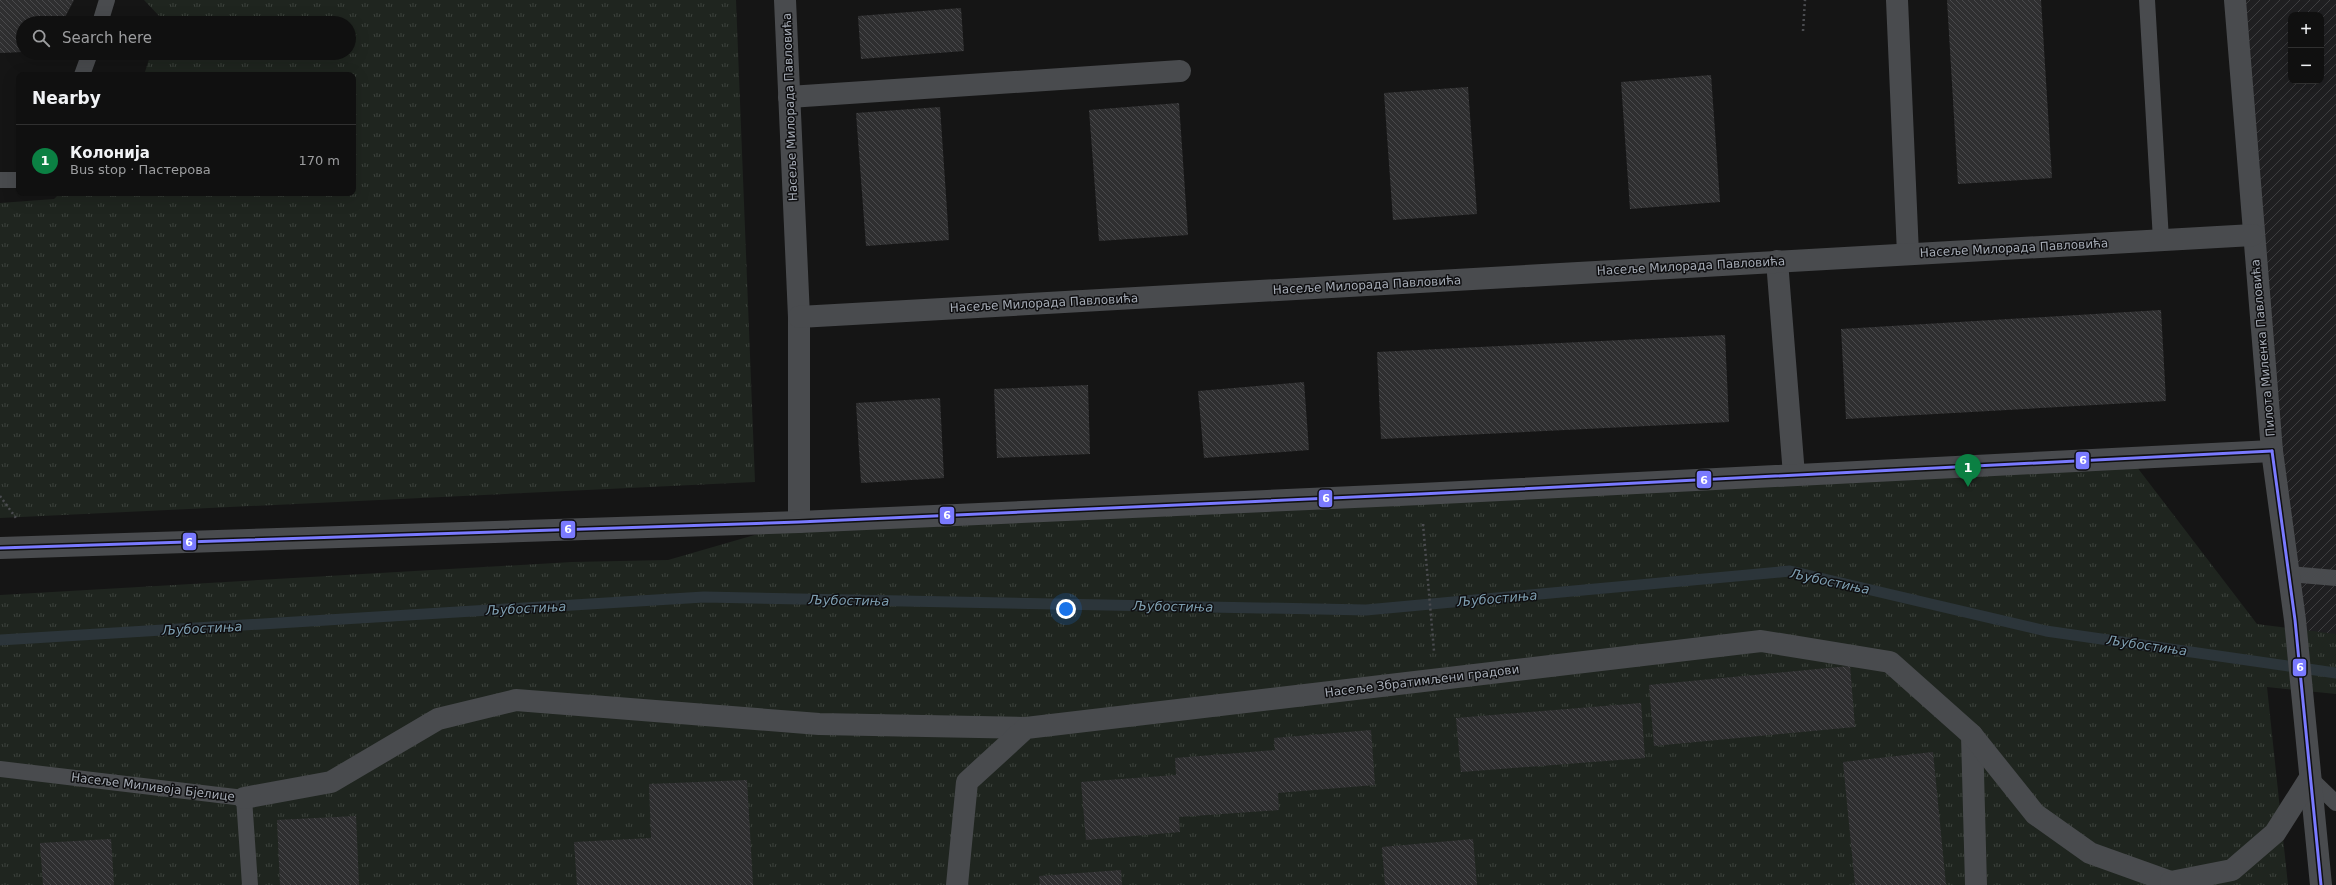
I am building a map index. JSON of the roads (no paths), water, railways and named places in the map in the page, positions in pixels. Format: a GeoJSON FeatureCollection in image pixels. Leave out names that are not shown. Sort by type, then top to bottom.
{"type":"FeatureCollection","features":[{"type":"Feature","properties":{"kind":"street","name":"Насеље Милорада Павловића"},"geometry":{"type":"LineString","coordinates":[[785,0],[799,317],[2253,235]]}},
{"type":"Feature","properties":{"kind":"street"},"geometry":{"type":"LineString","coordinates":[[1897,0],[1908,254]]}},
{"type":"Feature","properties":{"kind":"street","name":"Пилота Миленка Павловића"},"geometry":{"type":"LineString","coordinates":[[2235,0],[2253,235],[2272,451],[2295,620],[2321,885]]}},
{"type":"Feature","properties":{"kind":"street"},"geometry":{"type":"LineString","coordinates":[[789,97],[1180,71]]}},
{"type":"Feature","properties":{"kind":"street"},"geometry":{"type":"LineString","coordinates":[[1777,261],[1794,475]]}},
{"type":"Feature","properties":{"kind":"street"},"geometry":{"type":"LineString","coordinates":[[799,317],[799,522]]}},
{"type":"Feature","properties":{"kind":"street"},"geometry":{"type":"LineString","coordinates":[[0,548],[799,522],[1421,494],[2272,451]]}},
{"type":"Feature","properties":{"kind":"street","name":"Насеље Збратимљени градови"},"geometry":{"type":"LineString","coordinates":[[244,798],[331,782],[438,719],[516,700],[819,724],[1026,728],[1761,641],[1890,662],[1972,735],[2035,814],[2090,853],[2174,884]]}},
{"type":"Feature","properties":{"kind":"street"},"geometry":{"type":"LineString","coordinates":[[957,885],[967,782],[1026,728]]}},
{"type":"Feature","properties":{"kind":"street"},"geometry":{"type":"LineString","coordinates":[[1972,735],[1976,885]]}},
{"type":"Feature","properties":{"kind":"street"},"geometry":{"type":"LineString","coordinates":[[2174,884],[2232,870],[2275,833],[2310,778]]}},
{"type":"Feature","properties":{"kind":"lane"},"geometry":{"type":"LineString","coordinates":[[102,16],[107,0]]}},
{"type":"Feature","properties":{"kind":"lane"},"geometry":{"type":"LineString","coordinates":[[2147,0],[2161,240]]}},
{"type":"Feature","properties":{"kind":"lane"},"geometry":{"type":"LineString","coordinates":[[83,72],[87,60]]}},
{"type":"Feature","properties":{"kind":"lane"},"geometry":{"type":"LineString","coordinates":[[0,180],[16,180]]}},
{"type":"Feature","properties":{"kind":"lane"},"geometry":{"type":"LineString","coordinates":[[2289,574],[2336,578]]}},
{"type":"Feature","properties":{"kind":"lane","name":"Насеље Миливоја Бјелице"},"geometry":{"type":"LineString","coordinates":[[0,769],[244,798],[250,885]]}},
{"type":"Feature","properties":{"kind":"lane"},"geometry":{"type":"LineString","coordinates":[[2310,778],[2336,804]]}},
{"type":"Feature","properties":{"kind":"waterway","name":"Љубостиња"},"geometry":{"type":"LineString","coordinates":[[0,640],[704,597],[1366,610],[1790,571],[2046,631],[2336,673]]}},
{"type":"Feature","properties":{"kind":"place","name":"Колонија"},"geometry":{"type":"Point","coordinates":[1968,487]}}]}
